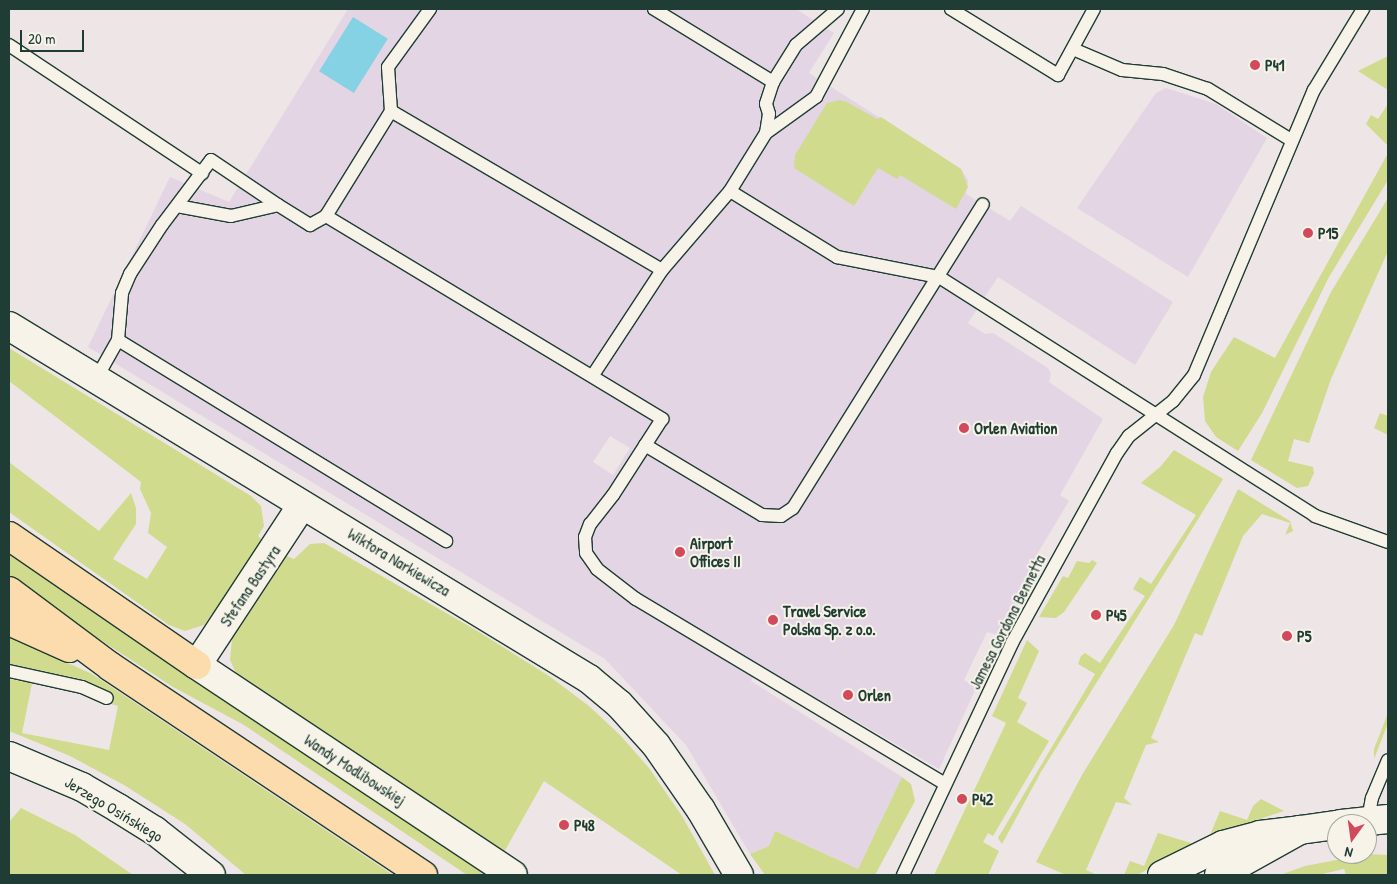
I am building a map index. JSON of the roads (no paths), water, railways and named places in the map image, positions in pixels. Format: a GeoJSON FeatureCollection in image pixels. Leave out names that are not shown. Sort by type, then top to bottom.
{"type":"FeatureCollection","features":[{"type":"Feature","properties":{"kind":"highway"},"geometry":{"type":"LineString","coordinates":[[9,536],[197,665]]}},
{"type":"Feature","properties":{"kind":"highway"},"geometry":{"type":"LineString","coordinates":[[9,591],[111,667],[423,875]]}},
{"type":"Feature","properties":{"kind":"highway"},"geometry":{"type":"LineString","coordinates":[[9,621],[111,667]]}},
{"type":"Feature","properties":{"kind":"main road","name":"Wiktora Narkiewicza"},"geometry":{"type":"LineString","coordinates":[[9,326],[302,505],[539,646],[596,685],[619,704],[656,746],[701,810],[739,871]]}},
{"type":"Feature","properties":{"kind":"main road","name":"Stefana Bastyra"},"geometry":{"type":"LineString","coordinates":[[197,665],[302,505]]}},
{"type":"Feature","properties":{"kind":"main road","name":"Wandy Modlibowskiej"},"geometry":{"type":"LineString","coordinates":[[197,665],[513,875]]}},
{"type":"Feature","properties":{"kind":"main road","name":"Jerzego Osińskiego"},"geometry":{"type":"LineString","coordinates":[[9,756],[57,775],[118,808],[155,831],[211,875]]}},
{"type":"Feature","properties":{"kind":"main road"},"geometry":{"type":"LineString","coordinates":[[1162,875],[1223,845],[1260,835],[1327,826]]}},
{"type":"Feature","properties":{"kind":"main road"},"geometry":{"type":"LineString","coordinates":[[1219,875],[1300,830]]}},
{"type":"Feature","properties":{"kind":"lane"},"geometry":{"type":"LineString","coordinates":[[96,378],[118,340],[122,293],[130,274],[211,160],[310,225],[326,216],[391,110],[388,67],[430,9]]}},
{"type":"Feature","properties":{"kind":"lane"},"geometry":{"type":"LineString","coordinates":[[654,9],[774,82]]}},
{"type":"Feature","properties":{"kind":"lane"},"geometry":{"type":"LineString","coordinates":[[593,375],[662,270],[730,191],[766,132],[769,114],[766,104],[774,82],[796,45],[838,9]]}},
{"type":"Feature","properties":{"kind":"lane"},"geometry":{"type":"LineString","coordinates":[[766,132],[816,97],[863,9]]}},
{"type":"Feature","properties":{"kind":"lane"},"geometry":{"type":"LineString","coordinates":[[951,9],[1058,75],[1074,49],[1094,9]]}},
{"type":"Feature","properties":{"kind":"lane","name":"Jamesa Gordona Bennetta"},"geometry":{"type":"LineString","coordinates":[[903,875],[1012,643],[1125,442],[1154,414],[1173,401],[1194,375],[1291,140],[1314,90],[1363,9]]}},
{"type":"Feature","properties":{"kind":"lane"},"geometry":{"type":"LineString","coordinates":[[9,45],[202,174]]}},
{"type":"Feature","properties":{"kind":"lane"},"geometry":{"type":"LineString","coordinates":[[1074,49],[1122,70],[1163,74],[1208,89],[1291,140]]}},
{"type":"Feature","properties":{"kind":"lane"},"geometry":{"type":"LineString","coordinates":[[391,110],[662,270]]}},
{"type":"Feature","properties":{"kind":"lane"},"geometry":{"type":"LineString","coordinates":[[730,191],[837,257],[938,277],[1321,520],[1388,542]]}},
{"type":"Feature","properties":{"kind":"lane"},"geometry":{"type":"LineString","coordinates":[[645,445],[762,516],[781,516],[793,508],[983,204]]}},
{"type":"Feature","properties":{"kind":"lane"},"geometry":{"type":"LineString","coordinates":[[177,206],[231,216],[278,205]]}},
{"type":"Feature","properties":{"kind":"lane"},"geometry":{"type":"LineString","coordinates":[[326,216],[593,375],[662,419],[613,495],[600,508],[585,537],[586,553],[597,569],[636,599],[945,784]]}},
{"type":"Feature","properties":{"kind":"lane"},"geometry":{"type":"LineString","coordinates":[[118,340],[446,541]]}},
{"type":"Feature","properties":{"kind":"lane"},"geometry":{"type":"LineString","coordinates":[[9,671],[82,687],[106,698]]}},
{"type":"Feature","properties":{"kind":"lane"},"geometry":{"type":"LineString","coordinates":[[1378,820],[1372,798],[1388,760]]}},
{"type":"Feature","properties":{"kind":"lane","name":"Jamesa Gordona Bennetta"},"geometry":{"type":"LineString","coordinates":[[895,875],[910,859]]}},
{"type":"Feature","properties":{"kind":"water"},"geometry":{"type":"Polygon","coordinates":[[[353,17],[388,39],[354,93],[319,71],[353,17]]]}},
{"type":"Feature","properties":{"kind":"place","name":"P41"},"geometry":{"type":"Point","coordinates":[1255,65]}},
{"type":"Feature","properties":{"kind":"place","name":"P15"},"geometry":{"type":"Point","coordinates":[1308,233]}},
{"type":"Feature","properties":{"kind":"place","name":"Orlen Aviation"},"geometry":{"type":"Point","coordinates":[964,428]}},
{"type":"Feature","properties":{"kind":"place","name":"Airport Offices II"},"geometry":{"type":"Point","coordinates":[680,552]}},
{"type":"Feature","properties":{"kind":"place","name":"P45"},"geometry":{"type":"Point","coordinates":[1096,615]}},
{"type":"Feature","properties":{"kind":"place","name":"Travel Service Polska Sp. z o.o."},"geometry":{"type":"Point","coordinates":[773,620]}},
{"type":"Feature","properties":{"kind":"place","name":"P5"},"geometry":{"type":"Point","coordinates":[1287,636]}},
{"type":"Feature","properties":{"kind":"place","name":"Orlen"},"geometry":{"type":"Point","coordinates":[848,695]}},
{"type":"Feature","properties":{"kind":"place","name":"P42"},"geometry":{"type":"Point","coordinates":[962,799]}},
{"type":"Feature","properties":{"kind":"place","name":"P48"},"geometry":{"type":"Point","coordinates":[564,825]}}]}
